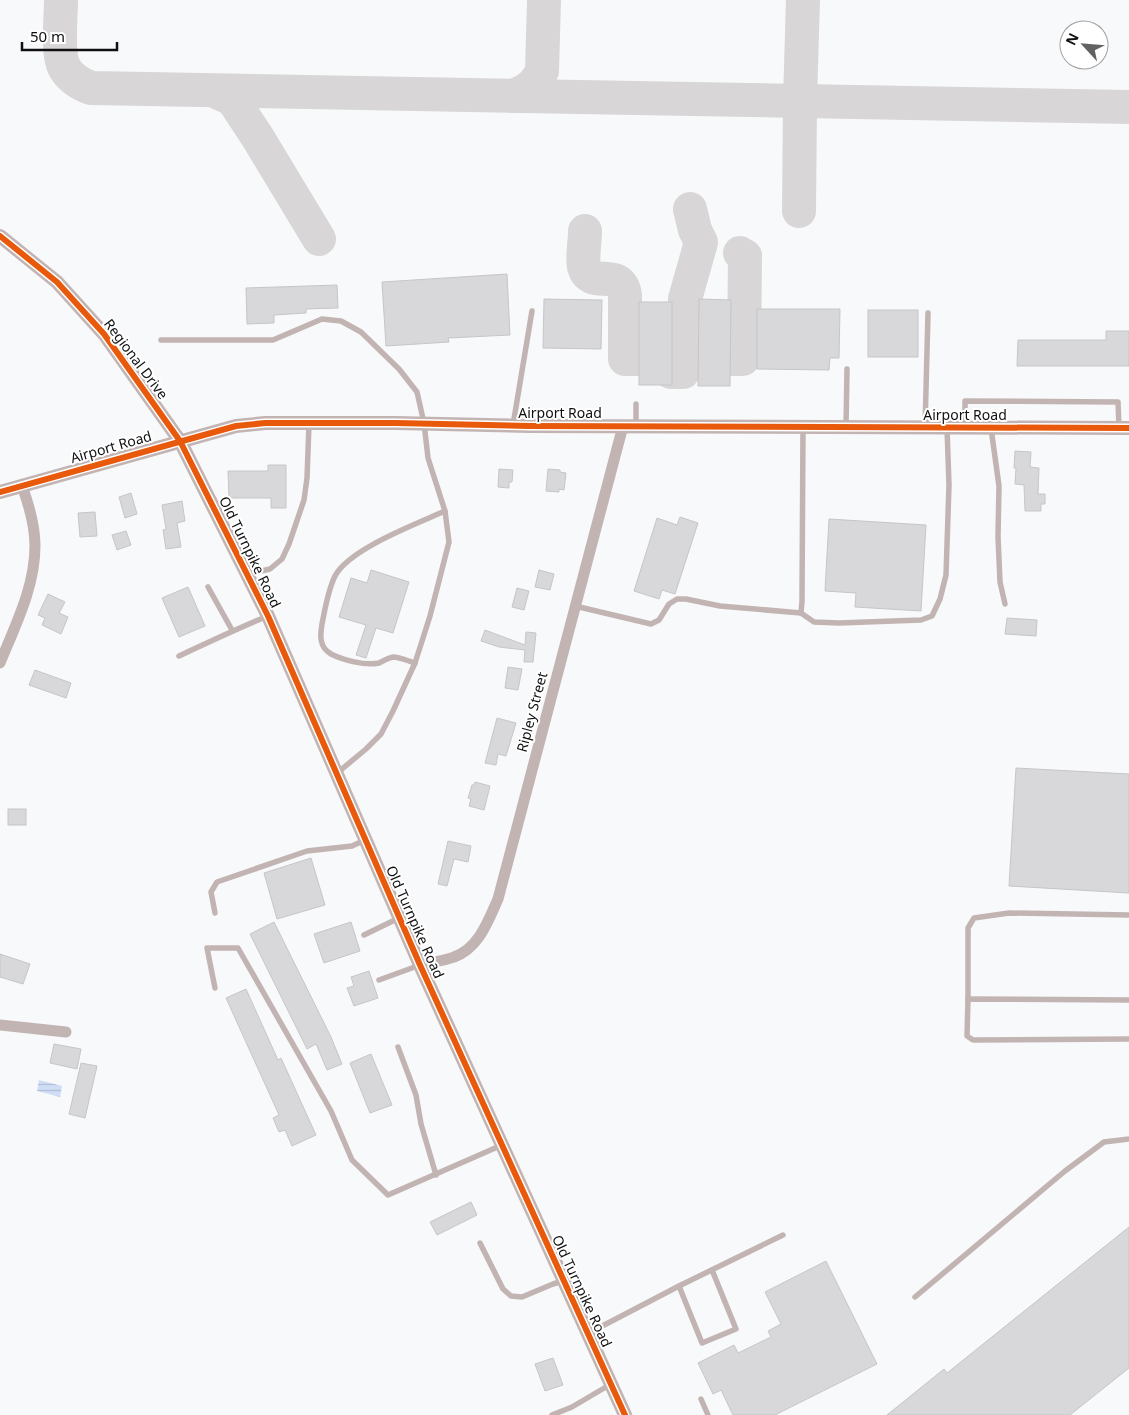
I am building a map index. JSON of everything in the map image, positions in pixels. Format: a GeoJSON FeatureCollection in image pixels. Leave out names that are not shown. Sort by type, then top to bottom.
{"type":"FeatureCollection","features":[{"type":"Feature","properties":{"kind":"street","name":"Regional Drive"},"geometry":{"type":"LineString","coordinates":[[0,236],[57,282],[104,334],[180,441]]}},
{"type":"Feature","properties":{"kind":"street","name":"Airport Road"},"geometry":{"type":"LineString","coordinates":[[0,492],[236,426],[265,423],[1124,428]]}},
{"type":"Feature","properties":{"kind":"street","name":"Ripley Street"},"geometry":{"type":"LineString","coordinates":[[420,965],[455,957],[467,949],[486,926],[498,899],[575,606],[630,426]]}},
{"type":"Feature","properties":{"kind":"street","name":"Old Turnpike Road"},"geometry":{"type":"LineString","coordinates":[[180,441],[268,616],[399,918],[625,1415]]}},
{"type":"Feature","properties":{"kind":"street"},"geometry":{"type":"LineString","coordinates":[[0,663],[24,603],[33,566],[34,533],[29,506],[22,486]]}},
{"type":"Feature","properties":{"kind":"street"},"geometry":{"type":"LineString","coordinates":[[0,1025],[66,1032]]}},
{"type":"Feature","properties":{"kind":"lane"},"geometry":{"type":"LineString","coordinates":[[513,425],[532,311]]}},
{"type":"Feature","properties":{"kind":"lane"},"geometry":{"type":"LineString","coordinates":[[925,428],[928,313]]}},
{"type":"Feature","properties":{"kind":"lane"},"geometry":{"type":"LineString","coordinates":[[161,340],[273,340],[322,319],[341,321],[361,332],[399,369],[417,392],[424,423],[428,458],[445,511],[448,542],[430,616],[415,663],[393,711],[381,734],[336,774]]}},
{"type":"Feature","properties":{"kind":"lane"},"geometry":{"type":"LineString","coordinates":[[846,427],[847,369]]}},
{"type":"Feature","properties":{"kind":"lane"},"geometry":{"type":"LineString","coordinates":[[965,428],[965,401],[984,401],[1118,402],[1124,428]]}},
{"type":"Feature","properties":{"kind":"lane"},"geometry":{"type":"LineString","coordinates":[[630,426],[636,404]]}},
{"type":"Feature","properties":{"kind":"lane"},"geometry":{"type":"LineString","coordinates":[[248,574],[270,569],[282,559],[289,544],[304,500],[307,478],[309,423]]}},
{"type":"Feature","properties":{"kind":"lane"},"geometry":{"type":"LineString","coordinates":[[801,613],[803,427]]}},
{"type":"Feature","properties":{"kind":"lane"},"geometry":{"type":"LineString","coordinates":[[575,606],[652,624],[659,620],[669,604],[677,599],[720,606],[801,613],[814,622],[921,620],[932,616],[940,599],[946,575],[947,428]]}},
{"type":"Feature","properties":{"kind":"lane"},"geometry":{"type":"LineString","coordinates":[[991,428],[999,486],[998,537],[1000,582],[1005,604]]}},
{"type":"Feature","properties":{"kind":"lane"},"geometry":{"type":"LineString","coordinates":[[415,663],[394,657],[377,663],[365,664],[345,659],[329,653],[322,646],[320,638],[321,628],[335,576],[342,566],[356,554],[384,539],[445,511]]}},
{"type":"Feature","properties":{"kind":"lane"},"geometry":{"type":"LineString","coordinates":[[208,587],[232,630]]}},
{"type":"Feature","properties":{"kind":"lane"},"geometry":{"type":"LineString","coordinates":[[179,656],[232,630],[268,616]]}},
{"type":"Feature","properties":{"kind":"lane"},"geometry":{"type":"LineString","coordinates":[[215,913],[211,892],[217,882],[308,851],[352,846],[365,840]]}},
{"type":"Feature","properties":{"kind":"lane"},"geometry":{"type":"LineString","coordinates":[[1129,915],[1009,913],[974,918],[968,928],[967,1036],[973,1040],[1129,1039]]}},
{"type":"Feature","properties":{"kind":"lane"},"geometry":{"type":"LineString","coordinates":[[364,934],[399,918]]}},
{"type":"Feature","properties":{"kind":"lane"},"geometry":{"type":"LineString","coordinates":[[215,988],[206,948],[238,948],[331,1111],[352,1160],[388,1195],[502,1145]]}},
{"type":"Feature","properties":{"kind":"lane"},"geometry":{"type":"LineString","coordinates":[[380,980],[420,965]]}},
{"type":"Feature","properties":{"kind":"lane"},"geometry":{"type":"LineString","coordinates":[[968,999],[1129,1000]]}},
{"type":"Feature","properties":{"kind":"lane"},"geometry":{"type":"LineString","coordinates":[[398,1047],[416,1096],[420,1124],[436,1175]]}},
{"type":"Feature","properties":{"kind":"lane"},"geometry":{"type":"LineString","coordinates":[[915,1297],[1065,1171],[1104,1142],[1129,1139]]}},
{"type":"Feature","properties":{"kind":"lane"},"geometry":{"type":"LineString","coordinates":[[587,1334],[679,1286],[783,1236]]}},
{"type":"Feature","properties":{"kind":"lane"},"geometry":{"type":"LineString","coordinates":[[480,1243],[503,1289],[511,1296],[522,1297],[563,1281]]}},
{"type":"Feature","properties":{"kind":"lane"},"geometry":{"type":"LineString","coordinates":[[679,1286],[702,1343],[736,1330],[712,1270]]}},
{"type":"Feature","properties":{"kind":"lane"},"geometry":{"type":"LineString","coordinates":[[552,1415],[572,1407],[611,1384]]}},
{"type":"Feature","properties":{"kind":"lane"},"geometry":{"type":"LineString","coordinates":[[701,1399],[708,1415]]}},
{"type":"Feature","properties":{"kind":"water"},"geometry":{"type":"Polygon","coordinates":[[[39,1080],[62,1086],[60,1097],[37,1091],[39,1080]]]}},
{"type":"Feature","properties":{"kind":"building"},"geometry":{"type":"Polygon","coordinates":[[[507,274],[510,335],[448,338],[449,342],[386,346],[382,282],[507,274]]]}},
{"type":"Feature","properties":{"kind":"building"},"geometry":{"type":"Polygon","coordinates":[[[337,285],[338,308],[306,309],[306,313],[274,315],[274,323],[247,324],[246,288],[337,285]]]}},
{"type":"Feature","properties":{"kind":"building"},"geometry":{"type":"Polygon","coordinates":[[[544,299],[602,300],[601,349],[543,348],[544,299]]]}},
{"type":"Feature","properties":{"kind":"building"},"geometry":{"type":"Polygon","coordinates":[[[699,299],[731,300],[730,386],[698,386],[699,299]]]}},
{"type":"Feature","properties":{"kind":"building"},"geometry":{"type":"Polygon","coordinates":[[[639,302],[672,302],[672,385],[639,385],[639,302]]]}},
{"type":"Feature","properties":{"kind":"building"},"geometry":{"type":"Polygon","coordinates":[[[757,309],[840,309],[839,358],[830,358],[829,370],[757,369],[757,309]]]}},
{"type":"Feature","properties":{"kind":"building"},"geometry":{"type":"Polygon","coordinates":[[[868,310],[918,310],[918,357],[868,357],[868,310]]]}},
{"type":"Feature","properties":{"kind":"building"},"geometry":{"type":"Polygon","coordinates":[[[1106,331],[1129,331],[1129,366],[1017,366],[1018,340],[1106,340],[1106,331]]]}},
{"type":"Feature","properties":{"kind":"building"},"geometry":{"type":"Polygon","coordinates":[[[1015,451],[1031,452],[1030,467],[1039,468],[1038,494],[1045,494],[1045,504],[1041,504],[1041,511],[1025,511],[1024,485],[1015,484],[1015,451]]]}},
{"type":"Feature","properties":{"kind":"building"},"geometry":{"type":"Polygon","coordinates":[[[268,465],[286,465],[286,508],[271,508],[271,498],[229,498],[228,471],[268,471],[268,465]]]}},
{"type":"Feature","properties":{"kind":"building"},"geometry":{"type":"Polygon","coordinates":[[[499,469],[513,470],[512,482],[509,482],[509,488],[498,487],[499,469]]]}},
{"type":"Feature","properties":{"kind":"building"},"geometry":{"type":"Polygon","coordinates":[[[548,469],[560,470],[560,472],[566,473],[564,490],[559,489],[559,492],[546,491],[548,469]]]}},
{"type":"Feature","properties":{"kind":"building"},"geometry":{"type":"Polygon","coordinates":[[[131,493],[137,514],[125,518],[119,497],[131,493]]]}},
{"type":"Feature","properties":{"kind":"building"},"geometry":{"type":"Polygon","coordinates":[[[182,501],[185,521],[177,523],[181,547],[166,549],[163,530],[166,529],[162,505],[182,501]]]}},
{"type":"Feature","properties":{"kind":"building"},"geometry":{"type":"Polygon","coordinates":[[[95,512],[97,536],[80,537],[78,513],[95,512]]]}},
{"type":"Feature","properties":{"kind":"building"},"geometry":{"type":"Polygon","coordinates":[[[680,517],[698,523],[675,594],[662,590],[659,599],[634,591],[657,518],[677,525],[680,517]]]}},
{"type":"Feature","properties":{"kind":"building"},"geometry":{"type":"Polygon","coordinates":[[[829,519],[926,525],[921,611],[855,607],[856,593],[825,591],[829,519]]]}},
{"type":"Feature","properties":{"kind":"building"},"geometry":{"type":"Polygon","coordinates":[[[126,531],[131,545],[117,550],[112,535],[126,531]]]}},
{"type":"Feature","properties":{"kind":"building"},"geometry":{"type":"Polygon","coordinates":[[[371,570],[409,582],[393,633],[376,628],[366,658],[356,655],[366,625],[339,617],[351,578],[367,583],[371,570]]]}},
{"type":"Feature","properties":{"kind":"building"},"geometry":{"type":"Polygon","coordinates":[[[539,570],[554,574],[550,590],[535,587],[539,570]]]}},
{"type":"Feature","properties":{"kind":"building"},"geometry":{"type":"Polygon","coordinates":[[[188,587],[205,626],[179,637],[162,598],[188,587]]]}},
{"type":"Feature","properties":{"kind":"building"},"geometry":{"type":"Polygon","coordinates":[[[517,588],[529,591],[524,610],[512,607],[517,588]]]}},
{"type":"Feature","properties":{"kind":"building"},"geometry":{"type":"Polygon","coordinates":[[[48,594],[65,602],[59,613],[68,617],[61,634],[42,625],[45,618],[38,615],[48,594]]]}},
{"type":"Feature","properties":{"kind":"building"},"geometry":{"type":"Polygon","coordinates":[[[1007,618],[1037,620],[1036,636],[1005,634],[1007,618]]]}},
{"type":"Feature","properties":{"kind":"building"},"geometry":{"type":"Polygon","coordinates":[[[485,630],[525,645],[526,632],[536,633],[533,662],[524,662],[525,650],[499,647],[481,641],[485,630]]]}},
{"type":"Feature","properties":{"kind":"building"},"geometry":{"type":"Polygon","coordinates":[[[508,667],[522,669],[518,690],[505,688],[508,667]]]}},
{"type":"Feature","properties":{"kind":"building"},"geometry":{"type":"Polygon","coordinates":[[[35,670],[71,683],[66,698],[29,685],[35,670]]]}},
{"type":"Feature","properties":{"kind":"building"},"geometry":{"type":"Polygon","coordinates":[[[497,718],[516,723],[506,756],[498,754],[496,765],[485,763],[497,718]]]}},
{"type":"Feature","properties":{"kind":"building"},"geometry":{"type":"Polygon","coordinates":[[[1016,768],[1129,774],[1129,893],[1009,886],[1016,768]]]}},
{"type":"Feature","properties":{"kind":"building"},"geometry":{"type":"Polygon","coordinates":[[[475,782],[490,786],[484,810],[469,806],[471,799],[468,798],[472,785],[475,782]]]}},
{"type":"Feature","properties":{"kind":"building"},"geometry":{"type":"Polygon","coordinates":[[[8,809],[26,809],[26,825],[8,825],[8,809]]]}},
{"type":"Feature","properties":{"kind":"building"},"geometry":{"type":"Polygon","coordinates":[[[448,841],[471,846],[468,862],[454,859],[447,886],[438,884],[448,841]]]}},
{"type":"Feature","properties":{"kind":"building"},"geometry":{"type":"Polygon","coordinates":[[[311,858],[325,905],[277,919],[264,873],[311,858]]]}},
{"type":"Feature","properties":{"kind":"building"},"geometry":{"type":"Polygon","coordinates":[[[274,922],[331,1037],[342,1064],[327,1070],[316,1044],[307,1049],[250,934],[274,922]]]}},
{"type":"Feature","properties":{"kind":"building"},"geometry":{"type":"Polygon","coordinates":[[[351,922],[360,951],[324,963],[314,934],[351,922]]]}},
{"type":"Feature","properties":{"kind":"building"},"geometry":{"type":"Polygon","coordinates":[[[0,954],[30,964],[23,984],[0,977],[0,954]]]}},
{"type":"Feature","properties":{"kind":"building"},"geometry":{"type":"Polygon","coordinates":[[[369,971],[378,998],[354,1006],[347,988],[354,986],[351,977],[369,971]]]}},
{"type":"Feature","properties":{"kind":"building"},"geometry":{"type":"Polygon","coordinates":[[[246,989],[278,1060],[281,1058],[316,1135],[292,1146],[285,1130],[279,1132],[273,1118],[279,1115],[226,998],[246,989]]]}},
{"type":"Feature","properties":{"kind":"building"},"geometry":{"type":"Polygon","coordinates":[[[54,1044],[81,1049],[77,1069],[50,1063],[54,1044]]]}},
{"type":"Feature","properties":{"kind":"building"},"geometry":{"type":"Polygon","coordinates":[[[371,1054],[392,1105],[370,1113],[350,1063],[371,1054]]]}},
{"type":"Feature","properties":{"kind":"building"},"geometry":{"type":"Polygon","coordinates":[[[81,1063],[97,1066],[85,1118],[69,1114],[81,1063]]]}},
{"type":"Feature","properties":{"kind":"building"},"geometry":{"type":"Polygon","coordinates":[[[471,1202],[477,1215],[437,1235],[430,1222],[471,1202]]]}},
{"type":"Feature","properties":{"kind":"building"},"geometry":{"type":"Polygon","coordinates":[[[1129,1227],[1129,1368],[1070,1415],[887,1415],[944,1369],[947,1373],[1129,1227]]]}},
{"type":"Feature","properties":{"kind":"building"},"geometry":{"type":"Polygon","coordinates":[[[826,1261],[877,1364],[775,1415],[733,1415],[721,1390],[713,1394],[698,1363],[734,1345],[738,1353],[771,1337],[768,1331],[781,1324],[765,1292],[826,1261]]]}},
{"type":"Feature","properties":{"kind":"building"},"geometry":{"type":"Polygon","coordinates":[[[553,1358],[563,1385],[545,1391],[535,1364],[553,1358]]]}},
{"type":"Feature","properties":{"kind":"taxiway"},"geometry":{"type":"LineString","coordinates":[[61,0],[60,44],[64,67],[72,77],[91,88],[1129,107]]}},
{"type":"Feature","properties":{"kind":"taxiway"},"geometry":{"type":"LineString","coordinates":[[513,96],[530,87],[542,71],[544,0]]}},
{"type":"Feature","properties":{"kind":"taxiway"},"geometry":{"type":"LineString","coordinates":[[799,211],[803,0]]}},
{"type":"Feature","properties":{"kind":"taxiway"},"geometry":{"type":"LineString","coordinates":[[215,91],[230,98],[235,103],[319,239]]}},
{"type":"Feature","properties":{"kind":"taxiway"},"geometry":{"type":"LineString","coordinates":[[671,372],[683,372],[685,369],[685,299],[701,242],[695,230],[690,209]]}},
{"type":"Feature","properties":{"kind":"taxiway"},"geometry":{"type":"LineString","coordinates":[[585,231],[584,267],[588,274],[593,277],[612,279],[622,286],[625,295],[625,359],[637,359]]}},
{"type":"Feature","properties":{"kind":"taxiway"},"geometry":{"type":"LineString","coordinates":[[730,359],[743,359],[744,356],[745,256],[740,253]]}},
{"type":"Feature","properties":{"kind":"cycle path"},"geometry":{"type":"LineString","coordinates":[[0,236],[57,282],[104,334],[180,441],[268,616],[420,965],[625,1415]]}},
{"type":"Feature","properties":{"kind":"cycle path"},"geometry":{"type":"LineString","coordinates":[[0,492],[236,426],[265,423],[1129,428]]}}]}
